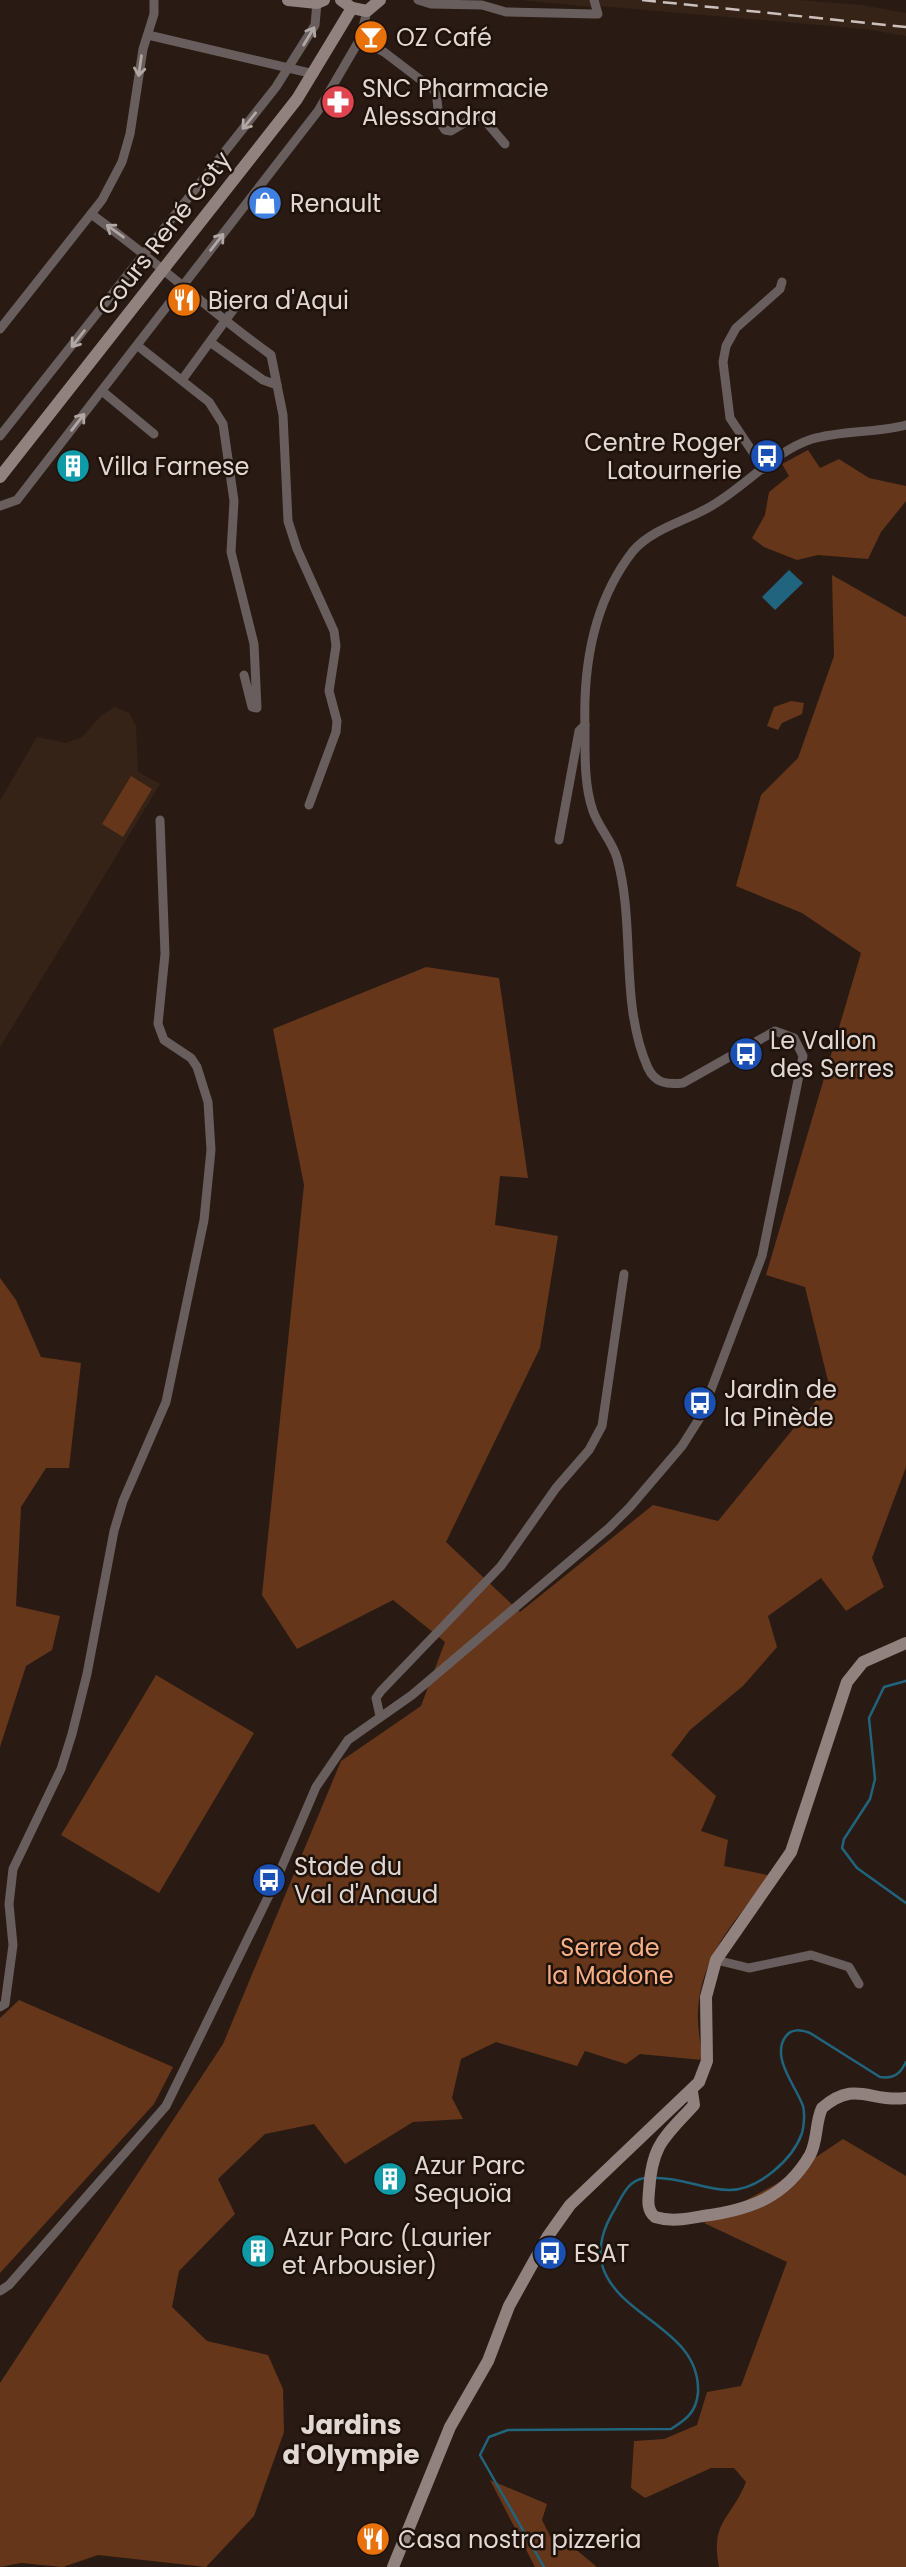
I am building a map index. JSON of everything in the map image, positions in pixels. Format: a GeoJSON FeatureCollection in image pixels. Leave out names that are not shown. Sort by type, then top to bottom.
{"type":"FeatureCollection","features":[{"type":"Feature","properties":{"kind":"street"},"geometry":{"type":"LineString","coordinates":[[0,329],[102,200],[122,162],[130,134],[142,49],[148,35],[154,0]]}},
{"type":"Feature","properties":{"kind":"street"},"geometry":{"type":"LineString","coordinates":[[0,436],[141,251],[290,67],[315,25],[321,1],[288,0]]}},
{"type":"Feature","properties":{"kind":"street"},"geometry":{"type":"LineString","coordinates":[[0,506],[17,500],[318,111],[360,39],[367,11],[380,0]]}},
{"type":"Feature","properties":{"kind":"street"},"geometry":{"type":"LineString","coordinates":[[418,0],[431,4],[482,5],[506,12],[598,13],[594,0]]}},
{"type":"Feature","properties":{"kind":"street","name":"Cours René Coty"},"geometry":{"type":"LineString","coordinates":[[0,477],[314,74],[346,4],[367,11]]}},
{"type":"Feature","properties":{"kind":"street"},"geometry":{"type":"LineString","coordinates":[[148,35],[314,74]]}},
{"type":"Feature","properties":{"kind":"street"},"geometry":{"type":"LineString","coordinates":[[360,39],[400,62],[434,90],[438,98],[436,114],[445,130],[451,131],[476,116],[482,117],[505,144]]}},
{"type":"Feature","properties":{"kind":"street"},"geometry":{"type":"LineString","coordinates":[[91,214],[171,275],[225,322],[271,355],[283,415],[288,521],[335,639],[329,691],[337,721],[336,732],[309,805]]}},
{"type":"Feature","properties":{"kind":"street"},"geometry":{"type":"LineString","coordinates":[[764,469],[730,418],[723,362],[726,346],[736,328],[780,289],[782,282]]}},
{"type":"Feature","properties":{"kind":"street"},"geometry":{"type":"LineString","coordinates":[[182,380],[241,299]]}},
{"type":"Feature","properties":{"kind":"street"},"geometry":{"type":"LineString","coordinates":[[210,342],[263,380],[277,385]]}},
{"type":"Feature","properties":{"kind":"street"},"geometry":{"type":"LineString","coordinates":[[138,346],[216,409],[223,424],[234,501],[231,552],[254,644],[257,708],[252,707],[244,675]]}},
{"type":"Feature","properties":{"kind":"street"},"geometry":{"type":"LineString","coordinates":[[102,391],[154,434]]}},
{"type":"Feature","properties":{"kind":"street"},"geometry":{"type":"LineString","coordinates":[[0,2291],[9,2285],[166,2106],[274,1885],[316,1787],[348,1740],[411,1695],[609,1528],[682,1446],[701,1416],[762,1256],[803,1056],[800,1046],[785,1032],[775,1031],[682,1083],[670,1085],[652,1075],[635,1022],[617,858],[597,821],[589,795],[584,725],[594,628],[603,603],[634,550],[648,537],[728,496],[793,448],[812,439],[906,425]]}},
{"type":"Feature","properties":{"kind":"street"},"geometry":{"type":"LineString","coordinates":[[559,840],[579,731],[584,725]]}},
{"type":"Feature","properties":{"kind":"street"},"geometry":{"type":"LineString","coordinates":[[0,2007],[5,2004],[13,1945],[9,1904],[12,1868],[61,1769],[72,1734],[87,1674],[114,1531],[123,1501],[166,1402],[204,1220],[211,1150],[208,1102],[197,1067],[191,1058],[164,1040],[159,1024],[165,954],[160,820]]}},
{"type":"Feature","properties":{"kind":"street"},"geometry":{"type":"LineString","coordinates":[[380,1716],[376,1698],[381,1691],[501,1566],[556,1488],[589,1450],[602,1426],[625,1274]]}},
{"type":"Feature","properties":{"kind":"street"},"geometry":{"type":"LineString","coordinates":[[393,2567],[450,2427],[488,2361],[509,2306],[556,2223],[570,2205],[692,2092],[707,2061],[706,1997],[716,1960],[791,1852],[847,1682],[863,1661],[906,1643]]}},
{"type":"Feature","properties":{"kind":"street"},"geometry":{"type":"LineString","coordinates":[[716,1960],[749,1968],[811,1955],[849,1967],[859,1984]]}},
{"type":"Feature","properties":{"kind":"street"},"geometry":{"type":"LineString","coordinates":[[692,2092],[694,2105],[658,2144],[650,2170],[650,2212],[667,2220],[751,2208],[773,2195],[803,2164],[814,2143],[818,2116],[830,2101],[840,2095],[860,2091],[887,2098],[906,2098]]}},
{"type":"Feature","properties":{"kind":"shaded area"},"geometry":{"type":"Polygon","coordinates":[[[521,0],[591,0],[592,4],[591,7],[521,0]]]}},
{"type":"Feature","properties":{"kind":"shaded area"},"geometry":{"type":"Polygon","coordinates":[[[598,0],[798,0],[861,5],[906,13],[906,36],[865,29],[600,6],[598,0]]]}},
{"type":"Feature","properties":{"kind":"shaded area"},"geometry":{"type":"Polygon","coordinates":[[[115,707],[129,713],[136,726],[138,772],[160,784],[0,1047],[0,801],[37,737],[66,743],[82,737],[102,715],[115,707]]]}},
{"type":"Feature","properties":{"kind":"green space"},"geometry":{"type":"Polygon","coordinates":[[[808,450],[820,468],[839,459],[869,478],[906,486],[906,501],[881,532],[868,559],[818,555],[797,560],[764,547],[752,538],[765,515],[769,492],[789,476],[782,464],[808,450]]]}},
{"type":"Feature","properties":{"kind":"green space","name":"Serre de la Madone"},"geometry":{"type":"Polygon","coordinates":[[[832,575],[906,617],[906,1467],[872,1558],[884,1587],[846,1611],[821,1578],[768,1616],[777,1647],[743,1686],[690,1730],[671,1755],[716,1796],[701,1831],[728,1840],[724,1866],[772,1876],[723,1938],[706,1972],[698,2011],[702,2060],[640,2054],[626,2064],[585,2051],[577,2066],[496,2042],[461,2059],[452,2098],[463,2119],[413,2122],[345,2164],[314,2124],[265,2134],[218,2179],[235,2214],[179,2271],[172,2307],[207,2341],[268,2355],[283,2389],[284,2432],[254,2516],[206,2567],[98,2555],[63,2567],[21,2563],[0,2567],[0,2383],[223,2044],[341,1761],[421,1706],[445,1642],[393,1600],[297,1649],[262,1595],[304,1185],[273,1029],[426,967],[499,978],[528,1178],[500,1176],[495,1225],[558,1236],[540,1348],[446,1542],[520,1612],[653,1505],[718,1521],[829,1385],[805,1287],[766,1275],[861,953],[802,913],[736,886],[761,795],[798,758],[834,656],[832,575]]]}},
{"type":"Feature","properties":{"kind":"green space"},"geometry":{"type":"Polygon","coordinates":[[[791,701],[804,703],[802,714],[782,723],[778,730],[767,726],[774,707],[791,701]]]}},
{"type":"Feature","properties":{"kind":"green space"},"geometry":{"type":"Polygon","coordinates":[[[131,776],[152,789],[123,837],[102,824],[131,776]]]}},
{"type":"Feature","properties":{"kind":"green space"},"geometry":{"type":"Polygon","coordinates":[[[0,1278],[16,1300],[41,1357],[81,1363],[69,1468],[46,1468],[21,1507],[16,1606],[60,1616],[52,1650],[26,1666],[0,1747],[0,1278]]]}},
{"type":"Feature","properties":{"kind":"green space"},"geometry":{"type":"Polygon","coordinates":[[[156,1675],[254,1733],[159,1893],[61,1835],[156,1675]]]}},
{"type":"Feature","properties":{"kind":"green space"},"geometry":{"type":"Polygon","coordinates":[[[19,2000],[173,2067],[154,2104],[0,2273],[0,2018],[19,2000]]]}},
{"type":"Feature","properties":{"kind":"green space"},"geometry":{"type":"Polygon","coordinates":[[[843,2139],[906,2176],[906,2567],[719,2567],[717,2540],[720,2530],[746,2482],[734,2468],[711,2468],[645,2498],[631,2488],[634,2441],[664,2439],[697,2425],[707,2392],[741,2386],[787,2262],[704,2223],[776,2184],[843,2139]]]}},
{"type":"Feature","properties":{"kind":"green space"},"geometry":{"type":"Polygon","coordinates":[[[490,2480],[547,2504],[542,2520],[557,2550],[573,2547],[597,2567],[535,2567],[490,2480]]]}},
{"type":"Feature","properties":{"kind":"water"},"geometry":{"type":"Polygon","coordinates":[[[789,570],[803,583],[775,610],[762,597],[789,570]]]}},
{"type":"Feature","properties":{"kind":"waterway"},"geometry":{"type":"LineString","coordinates":[[906,1681],[884,1687],[869,1718],[875,1779],[870,1799],[844,1839],[842,1848],[857,1868],[906,1903]]}},
{"type":"Feature","properties":{"kind":"waterway"},"geometry":{"type":"LineString","coordinates":[[655,2178],[674,2179],[711,2188],[740,2189],[763,2179],[783,2162],[798,2143],[804,2120],[803,2106],[786,2071],[781,2053],[782,2044],[791,2032],[810,2033],[880,2077],[896,2075],[906,2062]]}},
{"type":"Feature","properties":{"kind":"waterway"},"geometry":{"type":"LineString","coordinates":[[544,2567],[480,2455],[489,2437],[508,2430],[671,2429],[690,2414],[697,2400],[696,2372],[687,2354],[674,2339],[626,2300],[612,2285],[601,2260],[601,2244],[608,2221],[627,2188],[645,2178]]}},
{"type":"Feature","properties":{"kind":"railway"},"geometry":{"type":"LineString","coordinates":[[642,0],[906,27]]}},
{"type":"Feature","properties":{"kind":"place","name":"OZ Café"},"geometry":{"type":"Point","coordinates":[371,37]}},
{"type":"Feature","properties":{"kind":"place","name":"SNC Pharmacie Alessandra"},"geometry":{"type":"Point","coordinates":[338,102]}},
{"type":"Feature","properties":{"kind":"place","name":"Renault"},"geometry":{"type":"Point","coordinates":[265,203]}},
{"type":"Feature","properties":{"kind":"place","name":"Biera d'Aqui"},"geometry":{"type":"Point","coordinates":[184,300]}},
{"type":"Feature","properties":{"kind":"place","name":"Centre Roger Latournerie"},"geometry":{"type":"Point","coordinates":[767,456]}},
{"type":"Feature","properties":{"kind":"place","name":"Villa Farnese"},"geometry":{"type":"Point","coordinates":[73,466]}},
{"type":"Feature","properties":{"kind":"place","name":"Le Vallon des Serres"},"geometry":{"type":"Point","coordinates":[746,1054]}},
{"type":"Feature","properties":{"kind":"place","name":"Jardin de la Pinède"},"geometry":{"type":"Point","coordinates":[700,1403]}},
{"type":"Feature","properties":{"kind":"place","name":"Stade du Val d'Anaud"},"geometry":{"type":"Point","coordinates":[269,1880]}},
{"type":"Feature","properties":{"kind":"place","name":"Azur Parc Sequoïa"},"geometry":{"type":"Point","coordinates":[390,2179]}},
{"type":"Feature","properties":{"kind":"place","name":"Azur Parc (Laurier et Arbousier)"},"geometry":{"type":"Point","coordinates":[258,2251]}},
{"type":"Feature","properties":{"kind":"place","name":"ESAT"},"geometry":{"type":"Point","coordinates":[550,2253]}},
{"type":"Feature","properties":{"kind":"place","name":"Casa nostra pizzeria"},"geometry":{"type":"Point","coordinates":[373,2539]}},
{"type":"Feature","properties":{"kind":"district","name":"Jardins d'Olympie"},"geometry":{"type":"Point","coordinates":[351,2440]}}]}
